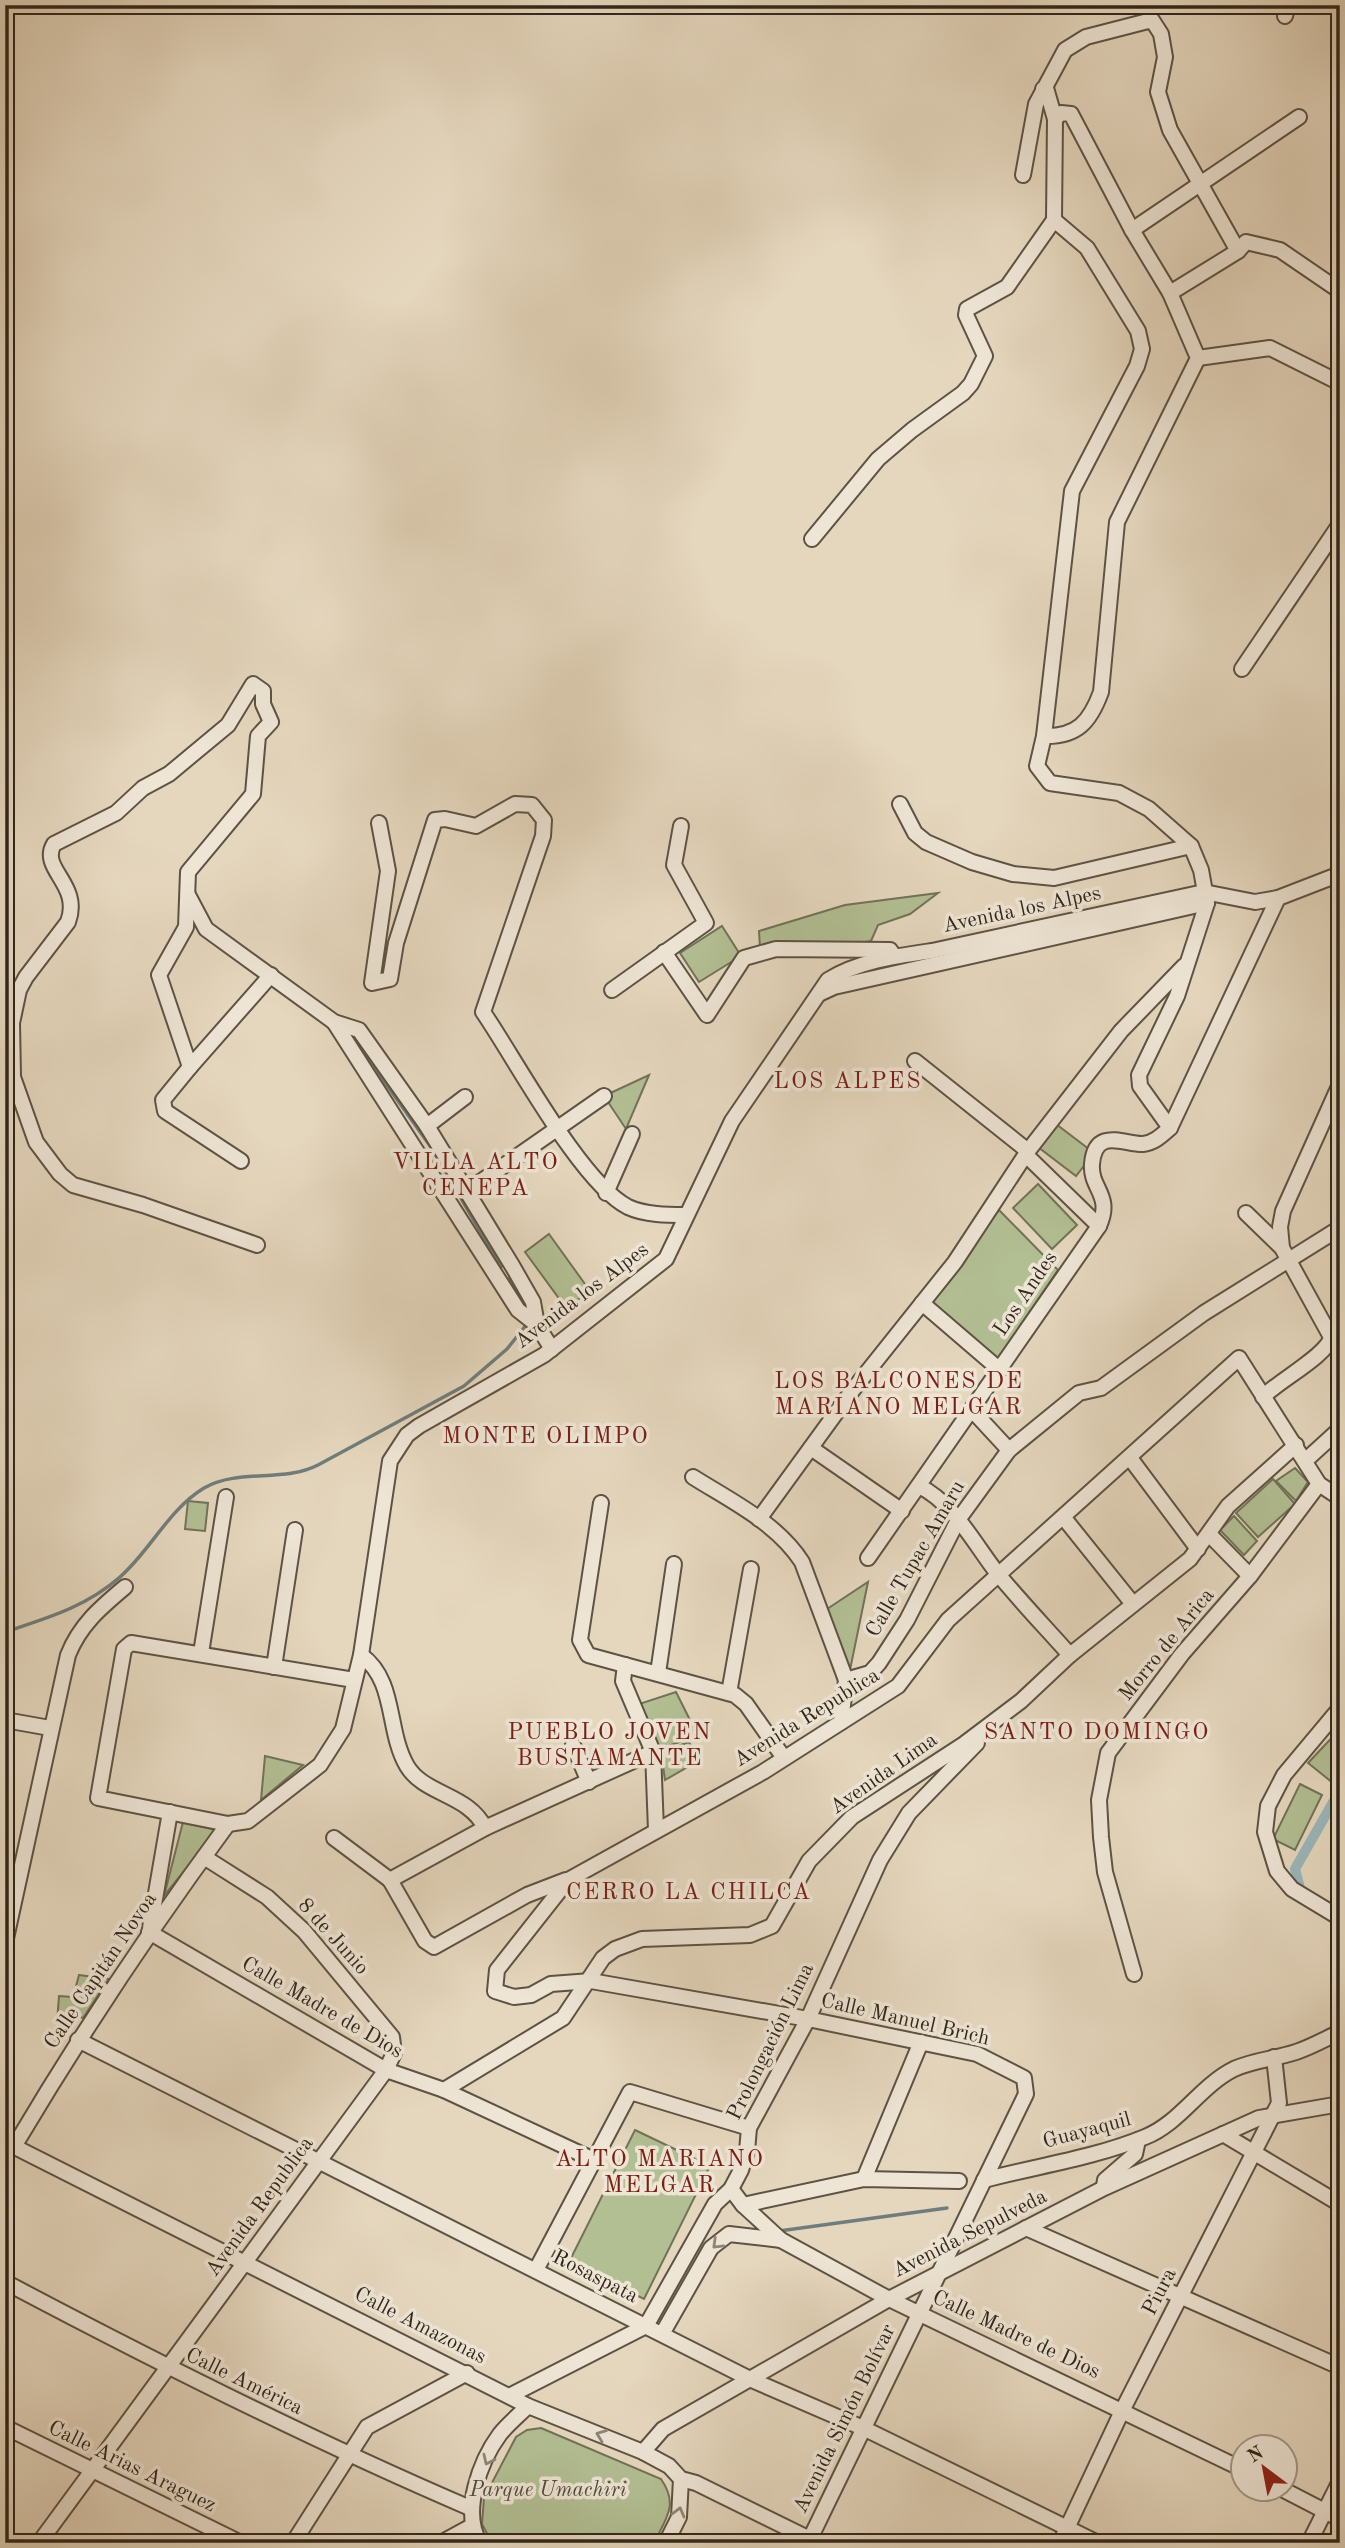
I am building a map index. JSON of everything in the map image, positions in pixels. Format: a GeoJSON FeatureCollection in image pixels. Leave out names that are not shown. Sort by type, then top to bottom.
{"type":"FeatureCollection","features":[{"type":"Feature","properties":{"kind":"street"},"geometry":{"type":"LineString","coordinates":[[1023,175],[1027,139],[1043,89],[1065,50],[1075,43],[1152,20],[1161,34],[1165,57],[1159,100],[1170,130],[1202,182],[1238,251]]}},
{"type":"Feature","properties":{"kind":"street"},"geometry":{"type":"LineString","coordinates":[[812,539],[878,459],[971,384],[985,356],[965,315],[967,309],[1007,287],[1054,220],[1055,119],[1051,99],[1046,88],[1043,89]]}},
{"type":"Feature","properties":{"kind":"street"},"geometry":{"type":"LineString","coordinates":[[1044,736],[1068,733],[1093,714],[1101,692],[1116,522],[1198,358],[1170,293],[1132,230],[1073,116],[1062,113],[1055,119]]}},
{"type":"Feature","properties":{"kind":"street"},"geometry":{"type":"LineString","coordinates":[[1132,230],[1299,117]]}},
{"type":"Feature","properties":{"kind":"street"},"geometry":{"type":"LineString","coordinates":[[1054,220],[1087,248],[1138,331],[1142,349],[1137,366],[1072,491],[1044,736],[1037,766],[1044,779],[1057,785],[1119,793],[1149,809],[1191,846],[1201,870],[1205,898],[1177,996],[1139,1075],[1140,1086],[1170,1128]]}},
{"type":"Feature","properties":{"kind":"street"},"geometry":{"type":"LineString","coordinates":[[1170,293],[1238,251],[1246,242],[1280,250],[1340,290]]}},
{"type":"Feature","properties":{"kind":"street"},"geometry":{"type":"LineString","coordinates":[[1198,358],[1270,348],[1340,383]]}},
{"type":"Feature","properties":{"kind":"street"},"geometry":{"type":"LineString","coordinates":[[1242,669],[1340,524]]}},
{"type":"Feature","properties":{"kind":"street"},"geometry":{"type":"LineString","coordinates":[[190,1067],[159,975],[186,927],[188,872],[253,794],[258,736],[271,722],[263,704],[263,691],[253,684],[228,725],[169,774],[143,788],[116,813],[54,844],[49,852],[50,861],[71,894],[72,911],[68,922],[22,983],[12,1023],[13,1077],[36,1142],[60,1174],[73,1185],[143,1205],[257,1245]]}},
{"type":"Feature","properties":{"kind":"street"},"geometry":{"type":"LineString","coordinates":[[379,823],[388,871],[372,983],[390,979],[396,943],[435,820],[445,819],[476,826],[514,804],[532,805],[544,820],[543,836],[483,1012],[558,1129],[606,1193],[631,1209],[686,1215]]}},
{"type":"Feature","properties":{"kind":"street"},"geometry":{"type":"LineString","coordinates":[[900,804],[915,833],[926,842],[972,862],[1013,874],[1055,878],[1191,846]]}},
{"type":"Feature","properties":{"kind":"street"},"geometry":{"type":"LineString","coordinates":[[612,990],[706,923],[674,865],[681,826]]}},
{"type":"Feature","properties":{"kind":"street"},"geometry":{"type":"LineString","coordinates":[[1205,898],[1255,902],[1278,898],[1340,874]]}},
{"type":"Feature","properties":{"kind":"street"},"geometry":{"type":"LineString","coordinates":[[187,894],[206,929],[334,1022],[359,1030],[427,1126],[533,1302],[530,1320]]}},
{"type":"Feature","properties":{"kind":"street","name":"Avenida los Alpes"},"geometry":{"type":"LineString","coordinates":[[228,1824],[248,1821],[320,1765],[342,1729],[360,1655],[390,1461],[397,1447],[419,1426],[552,1349],[666,1259],[732,1121],[828,980],[840,972],[894,956],[1205,898]]}},
{"type":"Feature","properties":{"kind":"street","name":"Avenida los Alpes"},"geometry":{"type":"LineString","coordinates":[[817,995],[834,987],[1205,898]]}},
{"type":"Feature","properties":{"kind":"street"},"geometry":{"type":"LineString","coordinates":[[1099,1226],[1105,1200],[1092,1163],[1099,1147],[1120,1138],[1136,1144],[1152,1142],[1170,1128],[1278,898]]}},
{"type":"Feature","properties":{"kind":"street"},"geometry":{"type":"LineString","coordinates":[[664,952],[707,1015],[744,958],[776,949],[890,950],[894,956]]}},
{"type":"Feature","properties":{"kind":"street"},"geometry":{"type":"LineString","coordinates":[[759,1519],[955,1262],[1027,1154],[1121,1031],[1185,965]]}},
{"type":"Feature","properties":{"kind":"street"},"geometry":{"type":"LineString","coordinates":[[241,1161],[165,1111],[163,1100],[271,975]]}},
{"type":"Feature","properties":{"kind":"street"},"geometry":{"type":"LineString","coordinates":[[334,1022],[407,1140],[552,1349]]}},
{"type":"Feature","properties":{"kind":"street"},"geometry":{"type":"LineString","coordinates":[[915,1061],[1027,1154],[1099,1226]]}},
{"type":"Feature","properties":{"kind":"street"},"geometry":{"type":"LineString","coordinates":[[1285,1254],[1280,1227],[1283,1211],[1340,1084]]}},
{"type":"Feature","properties":{"kind":"street"},"geometry":{"type":"LineString","coordinates":[[466,1192],[604,1096]]}},
{"type":"Feature","properties":{"kind":"street"},"geometry":{"type":"LineString","coordinates":[[427,1126],[465,1097]]}},
{"type":"Feature","properties":{"kind":"street"},"geometry":{"type":"LineString","coordinates":[[606,1193],[632,1134]]}},
{"type":"Feature","properties":{"kind":"street"},"geometry":{"type":"LineString","coordinates":[[1246,1213],[1285,1254],[1331,1334],[1331,1342],[1263,1397],[1320,1484],[1340,1498]]}},
{"type":"Feature","properties":{"kind":"street","name":"Los Andes"},"geometry":{"type":"LineString","coordinates":[[868,1558],[1099,1226]]}},
{"type":"Feature","properties":{"kind":"street","name":"Calle Tupac Amaru"},"geometry":{"type":"LineString","coordinates":[[846,1680],[870,1673],[879,1663],[906,1620],[958,1520],[1009,1450],[1079,1393],[1101,1388],[1285,1254],[1340,1228]]}},
{"type":"Feature","properties":{"kind":"street"},"geometry":{"type":"LineString","coordinates":[[922,1303],[1000,1370]]}},
{"type":"Feature","properties":{"kind":"street","name":"Avenida Republica"},"geometry":{"type":"LineString","coordinates":[[591,1981],[551,1984],[531,1995],[513,1997],[495,1991],[497,1970],[568,1880],[783,1758],[898,1686],[948,1620],[1239,1358],[1263,1397]]}},
{"type":"Feature","properties":{"kind":"street"},"geometry":{"type":"LineString","coordinates":[[972,1410],[1009,1450]]}},
{"type":"Feature","properties":{"kind":"street"},"geometry":{"type":"LineString","coordinates":[[1306,1460],[1340,1429]]}},
{"type":"Feature","properties":{"kind":"street","name":"Avenida Lima"},"geometry":{"type":"LineString","coordinates":[[444,2090],[563,2018],[591,1981],[603,1958],[628,1942],[750,1935],[772,1926],[809,1861],[852,1817],[964,1744],[1020,1701],[1070,1655],[1198,1549],[1228,1506],[1296,1445]]}},
{"type":"Feature","properties":{"kind":"street"},"geometry":{"type":"LineString","coordinates":[[811,1448],[902,1511]]}},
{"type":"Feature","properties":{"kind":"street"},"geometry":{"type":"LineString","coordinates":[[1130,1458],[1198,1549]]}},
{"type":"Feature","properties":{"kind":"street"},"geometry":{"type":"LineString","coordinates":[[693,1477],[759,1519],[793,1549],[802,1562],[846,1680],[841,1722]]}},
{"type":"Feature","properties":{"kind":"street","name":"Morro de Arica"},"geometry":{"type":"LineString","coordinates":[[1134,1974],[1105,1872],[1099,1800],[1108,1753],[1181,1654],[1250,1576],[1320,1484]]}},
{"type":"Feature","properties":{"kind":"street"},"geometry":{"type":"LineString","coordinates":[[919,1486],[931,1492],[958,1520],[999,1575],[1070,1655]]}},
{"type":"Feature","properties":{"kind":"street"},"geometry":{"type":"LineString","coordinates":[[201,1653],[226,1497]]}},
{"type":"Feature","properties":{"kind":"street"},"geometry":{"type":"LineString","coordinates":[[601,1503],[580,1640],[582,1648],[588,1655],[730,1693],[746,1704],[783,1758]]}},
{"type":"Feature","properties":{"kind":"street"},"geometry":{"type":"LineString","coordinates":[[1064,1518],[1133,1604]]}},
{"type":"Feature","properties":{"kind":"street"},"geometry":{"type":"LineString","coordinates":[[274,1667],[295,1530]]}},
{"type":"Feature","properties":{"kind":"street"},"geometry":{"type":"LineString","coordinates":[[1210,1535],[1250,1576]]}},
{"type":"Feature","properties":{"kind":"street"},"geometry":{"type":"LineString","coordinates":[[657,1673],[674,1564]]}},
{"type":"Feature","properties":{"kind":"street"},"geometry":{"type":"LineString","coordinates":[[730,1693],[751,1569]]}},
{"type":"Feature","properties":{"kind":"street"},"geometry":{"type":"LineString","coordinates":[[5,1943],[50,1728],[76,1635],[94,1613],[124,1587]]}},
{"type":"Feature","properties":{"kind":"street"},"geometry":{"type":"LineString","coordinates":[[228,1824],[97,1798],[124,1649],[134,1642],[354,1680]]}},
{"type":"Feature","properties":{"kind":"street"},"geometry":{"type":"LineString","coordinates":[[360,1655],[380,1674],[407,1766],[419,1779],[475,1811],[485,1828]]}},
{"type":"Feature","properties":{"kind":"street"},"geometry":{"type":"LineString","coordinates":[[625,1664],[624,1681],[653,1752],[656,1830]]}},
{"type":"Feature","properties":{"kind":"street","name":"Prolongación Lima"},"geometry":{"type":"LineString","coordinates":[[646,2326],[715,2204],[731,2189],[747,2151],[749,2128],[808,2019],[880,1860],[909,1813],[942,1776],[1020,1701]]}},
{"type":"Feature","properties":{"kind":"street"},"geometry":{"type":"LineString","coordinates":[[1340,1708],[1284,1775],[1268,1806],[1265,1832],[1277,1871],[1292,1889],[1340,1918]]}},
{"type":"Feature","properties":{"kind":"street"},"geometry":{"type":"LineString","coordinates":[[5,1720],[50,1728]]}},
{"type":"Feature","properties":{"kind":"street"},"geometry":{"type":"LineString","coordinates":[[573,1745],[589,1782]]}},
{"type":"Feature","properties":{"kind":"street"},"geometry":{"type":"LineString","coordinates":[[390,1880],[485,1828],[653,1752]]}},
{"type":"Feature","properties":{"kind":"street"},"geometry":{"type":"LineString","coordinates":[[149,1932],[170,1812]]}},
{"type":"Feature","properties":{"kind":"street","name":"Calle Capitán Novoa"},"geometry":{"type":"LineString","coordinates":[[10,2143],[149,1932],[228,1824]]}},
{"type":"Feature","properties":{"kind":"street"},"geometry":{"type":"LineString","coordinates":[[334,1838],[390,1880],[425,1941],[434,1947],[527,1895],[568,1880]]}},
{"type":"Feature","properties":{"kind":"street","name":"8 de Junio"},"geometry":{"type":"LineString","coordinates":[[204,1857],[267,1898],[304,1931],[392,2037],[394,2053],[386,2070]]}},
{"type":"Feature","properties":{"kind":"street","name":"Calle Madre de Dios"},"geometry":{"type":"LineString","coordinates":[[149,1932],[386,2070],[444,2090],[594,2160]]}},
{"type":"Feature","properties":{"kind":"street","name":"Calle Manuel Brich"},"geometry":{"type":"LineString","coordinates":[[591,1981],[808,2019],[977,2054],[1021,2074],[1026,2083],[1026,2094]]}},
{"type":"Feature","properties":{"kind":"street","name":"Guayaquil"},"geometry":{"type":"LineString","coordinates":[[984,2180],[1138,2140],[1172,2121],[1212,2083],[1233,2070],[1296,2052],[1340,2032]]}},
{"type":"Feature","properties":{"kind":"street","name":"Rosaspata"},"geometry":{"type":"LineString","coordinates":[[78,2040],[752,2380],[863,2428],[1098,2543]]}},
{"type":"Feature","properties":{"kind":"street"},"geometry":{"type":"LineString","coordinates":[[863,2179],[922,2042]]}},
{"type":"Feature","properties":{"kind":"street","name":"Piura"},"geometry":{"type":"LineString","coordinates":[[1060,2543],[1123,2409],[1279,2103],[1274,2057]]}},
{"type":"Feature","properties":{"kind":"street","name":"Avenida Republica"},"geometry":{"type":"LineString","coordinates":[[39,2543],[386,2070]]}},
{"type":"Feature","properties":{"kind":"street"},"geometry":{"type":"LineString","coordinates":[[536,2270],[630,2092],[749,2128]]}},
{"type":"Feature","properties":{"kind":"street","name":"Avenida Simón Bolívar"},"geometry":{"type":"LineString","coordinates":[[811,2542],[863,2428],[942,2271],[1026,2094]]}},
{"type":"Feature","properties":{"kind":"street","name":"Avenida Sepulveda"},"geometry":{"type":"LineString","coordinates":[[643,2452],[663,2429],[890,2299],[1104,2188],[1273,2114],[1340,2104]]}},
{"type":"Feature","properties":{"kind":"street"},"geometry":{"type":"LineString","coordinates":[[1223,2134],[1340,2204]]}},
{"type":"Feature","properties":{"kind":"street"},"geometry":{"type":"LineString","coordinates":[[1104,2188],[1105,2180],[1135,2154],[1138,2140]]}},
{"type":"Feature","properties":{"kind":"street","name":"Calle Amazonas"},"geometry":{"type":"LineString","coordinates":[[10,2143],[528,2406],[643,2452],[668,2466],[681,2479],[811,2542]]}},
{"type":"Feature","properties":{"kind":"street"},"geometry":{"type":"LineString","coordinates":[[743,2205],[863,2179],[959,2181]]}},
{"type":"Feature","properties":{"kind":"street","name":"Calle Madre de Dios"},"geometry":{"type":"LineString","coordinates":[[731,2189],[743,2205],[780,2240],[890,2299],[1123,2409],[1230,2463]]}},
{"type":"Feature","properties":{"kind":"street"},"geometry":{"type":"LineString","coordinates":[[1026,2228],[1340,2367]]}},
{"type":"Feature","properties":{"kind":"street"},"geometry":{"type":"LineString","coordinates":[[662,2334],[711,2248],[729,2234],[780,2240]]}},
{"type":"Feature","properties":{"kind":"street","name":"Calle América"},"geometry":{"type":"LineString","coordinates":[[5,2282],[168,2368],[348,2456],[470,2508]]}},
{"type":"Feature","properties":{"kind":"street"},"geometry":{"type":"LineString","coordinates":[[509,2396],[646,2326]]}},
{"type":"Feature","properties":{"kind":"street"},"geometry":{"type":"LineString","coordinates":[[293,2543],[367,2427],[467,2373]]}},
{"type":"Feature","properties":{"kind":"street"},"geometry":{"type":"LineString","coordinates":[[441,2543],[473,2537],[470,2508],[474,2490],[500,2435],[528,2406]]}},
{"type":"Feature","properties":{"kind":"street","name":"Calle Arias Araguez"},"geometry":{"type":"LineString","coordinates":[[5,2427],[241,2543]]}},
{"type":"Feature","properties":{"kind":"street"},"geometry":{"type":"LineString","coordinates":[[666,2543],[679,2517],[681,2479]]}},
{"type":"Feature","properties":{"kind":"street"},"geometry":{"type":"LineString","coordinates":[[1309,2543],[1340,2481]]}},
{"type":"Feature","properties":{"kind":"street"},"geometry":{"type":"LineString","coordinates":[[1300,2498],[1340,2519]]}},
{"type":"Feature","properties":{"kind":"green space"},"geometry":{"type":"Polygon","coordinates":[[[938,893],[910,914],[878,925],[871,941],[850,945],[760,948],[759,931],[845,905],[938,893]]]}},
{"type":"Feature","properties":{"kind":"green space"},"geometry":{"type":"Polygon","coordinates":[[[722,926],[741,956],[699,982],[680,953],[722,926]]]}},
{"type":"Feature","properties":{"kind":"green space"},"geometry":{"type":"Polygon","coordinates":[[[649,1075],[626,1129],[604,1096],[649,1075]]]}},
{"type":"Feature","properties":{"kind":"green space"},"geometry":{"type":"Polygon","coordinates":[[[1056,1124],[1094,1153],[1076,1176],[1038,1147],[1056,1124]]]}},
{"type":"Feature","properties":{"kind":"green space"},"geometry":{"type":"Polygon","coordinates":[[[1038,1184],[1077,1225],[1052,1249],[1013,1208],[1038,1184]]]}},
{"type":"Feature","properties":{"kind":"green space"},"geometry":{"type":"Polygon","coordinates":[[[999,1210],[1058,1270],[997,1360],[929,1304],[999,1210]]]}},
{"type":"Feature","properties":{"kind":"green space"},"geometry":{"type":"Polygon","coordinates":[[[549,1234],[590,1291],[566,1308],[525,1252],[549,1234]]]}},
{"type":"Feature","properties":{"kind":"green space"},"geometry":{"type":"Polygon","coordinates":[[[1295,1468],[1308,1482],[1296,1501],[1276,1481],[1295,1468]]]}},
{"type":"Feature","properties":{"kind":"green space"},"geometry":{"type":"Polygon","coordinates":[[[1273,1479],[1295,1504],[1258,1537],[1236,1513],[1273,1479]]]}},
{"type":"Feature","properties":{"kind":"green space"},"geometry":{"type":"Polygon","coordinates":[[[188,1501],[208,1503],[205,1531],[185,1529],[188,1501]]]}},
{"type":"Feature","properties":{"kind":"green space"},"geometry":{"type":"Polygon","coordinates":[[[1234,1516],[1257,1541],[1244,1555],[1220,1530],[1234,1516]]]}},
{"type":"Feature","properties":{"kind":"green space"},"geometry":{"type":"Polygon","coordinates":[[[868,1582],[850,1670],[824,1611],[868,1582]]]}},
{"type":"Feature","properties":{"kind":"green space"},"geometry":{"type":"Polygon","coordinates":[[[676,1692],[698,1736],[659,1749],[639,1704],[676,1692]]]}},
{"type":"Feature","properties":{"kind":"green space"},"geometry":{"type":"Polygon","coordinates":[[[1340,1729],[1340,1775],[1333,1783],[1308,1763],[1340,1729]]]}},
{"type":"Feature","properties":{"kind":"green space"},"geometry":{"type":"Polygon","coordinates":[[[689,1742],[698,1761],[665,1780],[661,1752],[689,1742]]]}},
{"type":"Feature","properties":{"kind":"green space"},"geometry":{"type":"Polygon","coordinates":[[[265,1756],[303,1765],[261,1800],[265,1756]]]}},
{"type":"Feature","properties":{"kind":"green space"},"geometry":{"type":"Polygon","coordinates":[[[1300,1784],[1322,1795],[1295,1850],[1273,1839],[1300,1784]]]}},
{"type":"Feature","properties":{"kind":"green space"},"geometry":{"type":"Polygon","coordinates":[[[183,1822],[217,1830],[164,1896],[183,1822]]]}},
{"type":"Feature","properties":{"kind":"green space"},"geometry":{"type":"Polygon","coordinates":[[[79,1975],[109,1979],[83,2018],[75,2015],[55,2048],[59,1996],[73,1997],[79,1975]]]}},
{"type":"Feature","properties":{"kind":"green space"},"geometry":{"type":"Polygon","coordinates":[[[635,2130],[710,2166],[644,2299],[569,2262],[635,2130]]]}},
{"type":"Feature","properties":{"kind":"green space","name":"Parque Umachiri"},"geometry":{"type":"Polygon","coordinates":[[[541,2428],[661,2479],[670,2504],[654,2543],[492,2543],[482,2524],[484,2498],[516,2437],[527,2430],[541,2428]]]}},
{"type":"Feature","properties":{"kind":"waterway"},"geometry":{"type":"LineString","coordinates":[[354,1039],[433,1150],[501,1267]]}},
{"type":"Feature","properties":{"kind":"waterway"},"geometry":{"type":"LineString","coordinates":[[508,1279],[521,1301]]}},
{"type":"Feature","properties":{"kind":"waterway"},"geometry":{"type":"LineString","coordinates":[[5,1632],[80,1604],[107,1587],[131,1566],[180,1507],[204,1488],[232,1478],[290,1473],[318,1465],[464,1386],[507,1349],[527,1324]]}},
{"type":"Feature","properties":{"kind":"waterway"},"geometry":{"type":"LineString","coordinates":[[1302,1896],[1295,1869],[1340,1790]]}},
{"type":"Feature","properties":{"kind":"waterway"},"geometry":{"type":"LineString","coordinates":[[779,2231],[947,2208]]}},
{"type":"Feature","properties":{"kind":"district","name":"LOS ALPES"},"geometry":{"type":"Point","coordinates":[848,1081]}},
{"type":"Feature","properties":{"kind":"district","name":"VILLA ALTO CENEPA"},"geometry":{"type":"Point","coordinates":[476,1175]}},
{"type":"Feature","properties":{"kind":"district","name":"LOS BALCONES DE MARIANO MELGAR"},"geometry":{"type":"Point","coordinates":[899,1394]}},
{"type":"Feature","properties":{"kind":"district","name":"MONTE OLIMPO"},"geometry":{"type":"Point","coordinates":[546,1436]}},
{"type":"Feature","properties":{"kind":"district","name":"SANTO DOMINGO"},"geometry":{"type":"Point","coordinates":[1097,1732]}},
{"type":"Feature","properties":{"kind":"district","name":"PUEBLO JOVEN BUSTAMANTE"},"geometry":{"type":"Point","coordinates":[610,1745]}},
{"type":"Feature","properties":{"kind":"district","name":"CERRO LA CHILCA"},"geometry":{"type":"Point","coordinates":[689,1892]}},
{"type":"Feature","properties":{"kind":"district","name":"ALTO MARIANO MELGAR"},"geometry":{"type":"Point","coordinates":[660,2172]}}]}
